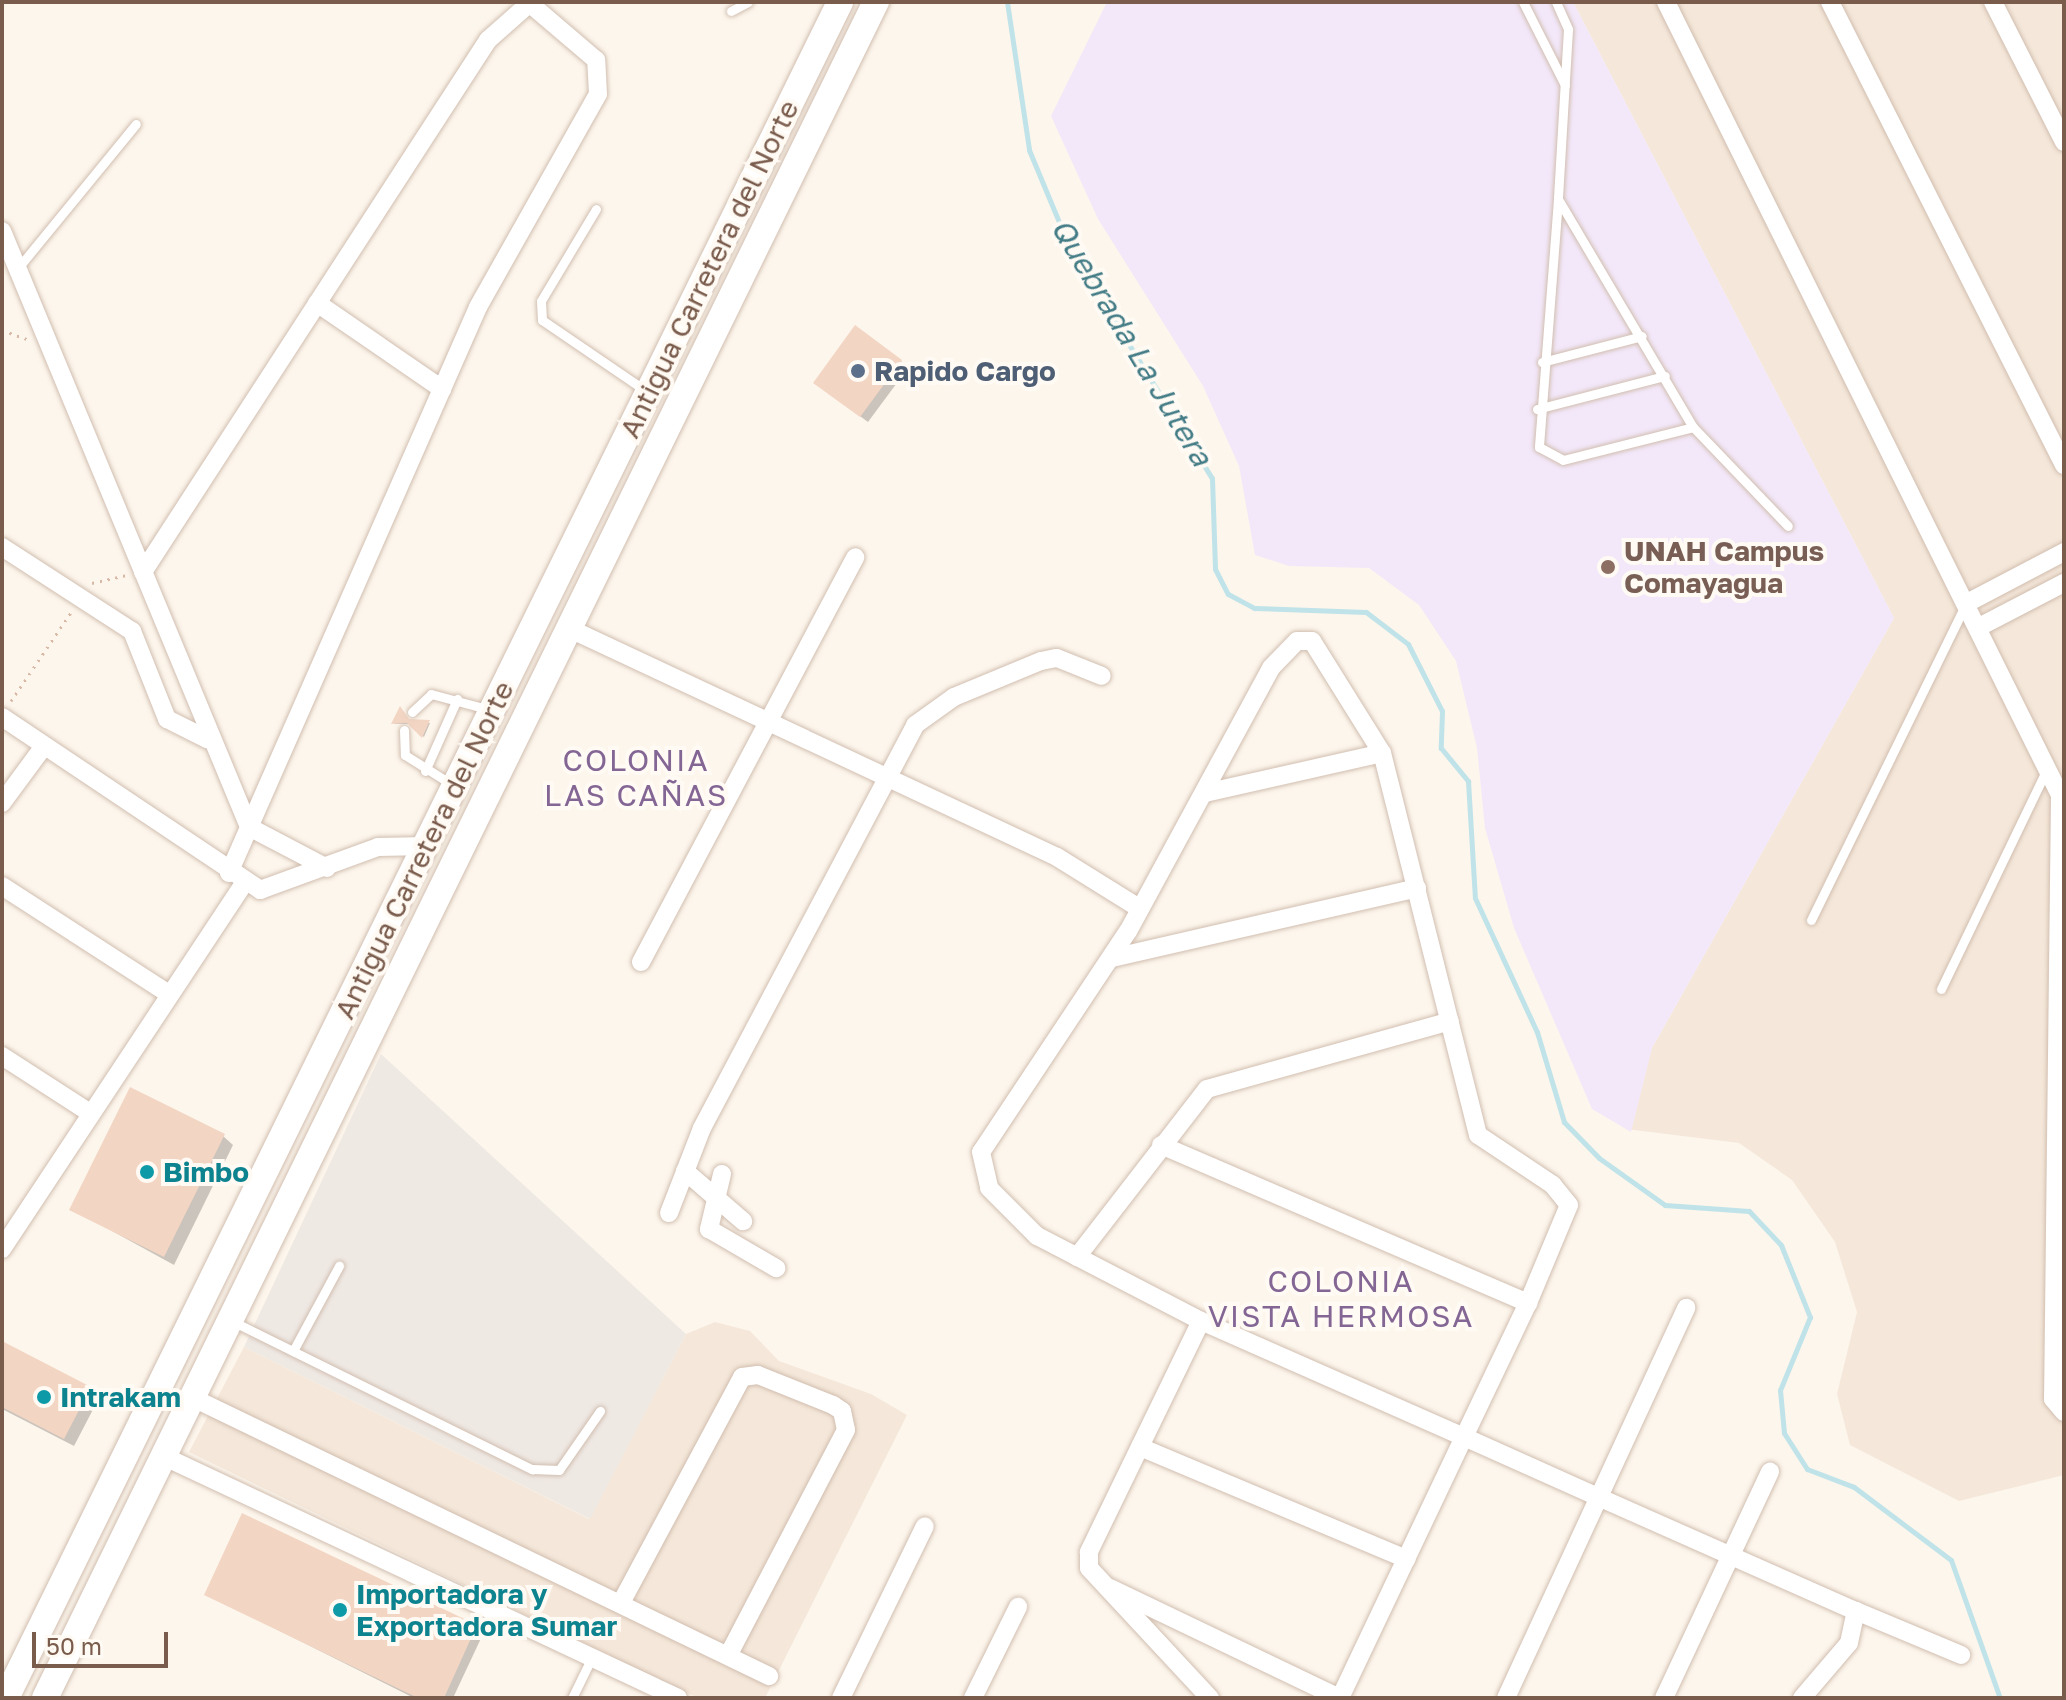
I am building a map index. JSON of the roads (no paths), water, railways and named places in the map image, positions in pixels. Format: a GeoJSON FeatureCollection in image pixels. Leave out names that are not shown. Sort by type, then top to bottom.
{"type":"FeatureCollection","features":[{"type":"Feature","properties":{"kind":"main road","name":"Antigua Carretera del Norte"},"geometry":{"type":"LineString","coordinates":[[45,1698],[566,627],[876,2]]}},
{"type":"Feature","properties":{"kind":"main road","name":"Antigua Carretera del Norte"},"geometry":{"type":"LineString","coordinates":[[6,1698],[649,393],[832,5]]}},
{"type":"Feature","properties":{"kind":"street"},"geometry":{"type":"LineString","coordinates":[[1666,2],[2048,766],[2061,810],[2053,1399],[2064,1412]]}},
{"type":"Feature","properties":{"kind":"street"},"geometry":{"type":"LineString","coordinates":[[1830,2],[2064,465]]}},
{"type":"Feature","properties":{"kind":"street"},"geometry":{"type":"LineString","coordinates":[[1993,2],[2064,142]]}},
{"type":"Feature","properties":{"kind":"street"},"geometry":{"type":"LineString","coordinates":[[5,1237],[169,994],[236,878],[249,827],[478,307],[598,94],[596,60],[530,3],[488,40],[143,572]]}},
{"type":"Feature","properties":{"kind":"street"},"geometry":{"type":"LineString","coordinates":[[2,231],[143,572],[207,739],[249,827],[327,868]]}},
{"type":"Feature","properties":{"kind":"street"},"geometry":{"type":"LineString","coordinates":[[317,303],[442,389]]}},
{"type":"Feature","properties":{"kind":"street"},"geometry":{"type":"LineString","coordinates":[[2,547],[132,631],[167,719],[207,739]]}},
{"type":"Feature","properties":{"kind":"street"},"geometry":{"type":"LineString","coordinates":[[1967,603],[2064,552]]}},
{"type":"Feature","properties":{"kind":"street"},"geometry":{"type":"LineString","coordinates":[[641,962],[765,719],[855,557]]}},
{"type":"Feature","properties":{"kind":"street"},"geometry":{"type":"LineString","coordinates":[[1979,627],[2064,583]]}},
{"type":"Feature","properties":{"kind":"street"},"geometry":{"type":"LineString","coordinates":[[566,627],[1057,857],[1139,908]]}},
{"type":"Feature","properties":{"kind":"street"},"geometry":{"type":"LineString","coordinates":[[1100,1583],[1340,1698],[1464,1437],[1528,1303],[1569,1205],[1553,1185],[1478,1135],[1382,753],[1312,641],[1297,641],[1271,668],[1112,958],[981,1152],[989,1188],[1009,1212],[1077,1257],[1201,1321],[1464,1437],[1856,1611],[1961,1655]]}},
{"type":"Feature","properties":{"kind":"street"},"geometry":{"type":"LineString","coordinates":[[669,1213],[685,1171],[915,725],[954,697],[1057,658],[1102,676]]}},
{"type":"Feature","properties":{"kind":"street"},"geometry":{"type":"LineString","coordinates":[[2,716],[236,878],[273,890],[393,843],[427,846]]}},
{"type":"Feature","properties":{"kind":"street"},"geometry":{"type":"LineString","coordinates":[[2,803],[44,746]]}},
{"type":"Feature","properties":{"kind":"street"},"geometry":{"type":"LineString","coordinates":[[1205,793],[1382,753]]}},
{"type":"Feature","properties":{"kind":"street"},"geometry":{"type":"LineString","coordinates":[[2,886],[169,994]]}},
{"type":"Feature","properties":{"kind":"street"},"geometry":{"type":"LineString","coordinates":[[1112,958],[1417,888]]}},
{"type":"Feature","properties":{"kind":"street"},"geometry":{"type":"LineString","coordinates":[[1077,1257],[1207,1089],[1450,1021]]}},
{"type":"Feature","properties":{"kind":"street"},"geometry":{"type":"LineString","coordinates":[[2,1056],[90,1113]]}},
{"type":"Feature","properties":{"kind":"street"},"geometry":{"type":"LineString","coordinates":[[1161,1145],[1528,1303]]}},
{"type":"Feature","properties":{"kind":"street"},"geometry":{"type":"LineString","coordinates":[[685,1171],[743,1221]]}},
{"type":"Feature","properties":{"kind":"street"},"geometry":{"type":"LineString","coordinates":[[722,1174],[709,1229],[776,1268]]}},
{"type":"Feature","properties":{"kind":"street"},"geometry":{"type":"LineString","coordinates":[[1506,1698],[1596,1496],[1686,1308]]}},
{"type":"Feature","properties":{"kind":"street"},"geometry":{"type":"LineString","coordinates":[[1201,1321],[1089,1552],[1100,1583],[1210,1698]]}},
{"type":"Feature","properties":{"kind":"street"},"geometry":{"type":"LineString","coordinates":[[622,1601],[742,1377],[758,1375],[833,1405],[842,1411],[846,1430],[729,1654]]}},
{"type":"Feature","properties":{"kind":"street"},"geometry":{"type":"LineString","coordinates":[[191,1397],[622,1601],[769,1676]]}},
{"type":"Feature","properties":{"kind":"street"},"geometry":{"type":"LineString","coordinates":[[1140,1447],[1406,1559]]}},
{"type":"Feature","properties":{"kind":"street"},"geometry":{"type":"LineString","coordinates":[[163,1456],[678,1698]]}},
{"type":"Feature","properties":{"kind":"street"},"geometry":{"type":"LineString","coordinates":[[1664,1698],[1770,1472]]}},
{"type":"Feature","properties":{"kind":"street"},"geometry":{"type":"LineString","coordinates":[[841,1698],[925,1526]]}},
{"type":"Feature","properties":{"kind":"street"},"geometry":{"type":"LineString","coordinates":[[973,1698],[1018,1607]]}},
{"type":"Feature","properties":{"kind":"street"},"geometry":{"type":"LineString","coordinates":[[1802,1698],[1849,1643],[1856,1611]]}},
{"type":"Feature","properties":{"kind":"lane"},"geometry":{"type":"LineString","coordinates":[[731,11],[748,2]]}},
{"type":"Feature","properties":{"kind":"lane"},"geometry":{"type":"LineString","coordinates":[[1523,2],[1566,87]]}},
{"type":"Feature","properties":{"kind":"lane"},"geometry":{"type":"LineString","coordinates":[[1556,2],[1568,29],[1566,87],[1537,409],[1539,447],[1554,460],[1693,427]]}},
{"type":"Feature","properties":{"kind":"lane"},"geometry":{"type":"LineString","coordinates":[[18,268],[136,124]]}},
{"type":"Feature","properties":{"kind":"lane"},"geometry":{"type":"LineString","coordinates":[[1558,199],[1642,336],[1693,427],[1788,526]]}},
{"type":"Feature","properties":{"kind":"lane"},"geometry":{"type":"LineString","coordinates":[[596,209],[541,301],[542,320],[649,393]]}},
{"type":"Feature","properties":{"kind":"lane"},"geometry":{"type":"LineString","coordinates":[[1542,362],[1642,336]]}},
{"type":"Feature","properties":{"kind":"lane"},"geometry":{"type":"LineString","coordinates":[[1537,409],[1665,376]]}},
{"type":"Feature","properties":{"kind":"lane"},"geometry":{"type":"LineString","coordinates":[[1811,920],[1967,603]]}},
{"type":"Feature","properties":{"kind":"lane"},"geometry":{"type":"LineString","coordinates":[[412,712],[431,694],[491,711]]}},
{"type":"Feature","properties":{"kind":"lane"},"geometry":{"type":"LineString","coordinates":[[425,771],[457,699]]}},
{"type":"Feature","properties":{"kind":"lane"},"geometry":{"type":"LineString","coordinates":[[404,730],[405,755],[425,771],[454,785]]}},
{"type":"Feature","properties":{"kind":"lane"},"geometry":{"type":"LineString","coordinates":[[1941,989],[2048,766]]}},
{"type":"Feature","properties":{"kind":"lane"},"geometry":{"type":"LineString","coordinates":[[293,1351],[339,1266]]}},
{"type":"Feature","properties":{"kind":"lane"},"geometry":{"type":"LineString","coordinates":[[229,1320],[532,1469],[559,1470],[600,1411]]}},
{"type":"Feature","properties":{"kind":"lane"},"geometry":{"type":"LineString","coordinates":[[572,1698],[592,1657]]}},
{"type":"Feature","properties":{"kind":"waterway","name":"Quebrada La Jutera"},"geometry":{"type":"LineString","coordinates":[[1007,2],[1029,150],[1071,251],[1212,478],[1215,569],[1228,594],[1254,608],[1366,612],[1408,644],[1442,711],[1441,748],[1468,781],[1475,898],[1537,1032],[1564,1122],[1599,1158],[1665,1205],[1749,1211],[1781,1245],[1810,1317],[1780,1390],[1784,1433],[1807,1469],[1854,1487],[1951,1560],[2000,1698]]}},
{"type":"Feature","properties":{"kind":"place","name":"Rapido Cargo"},"geometry":{"type":"Point","coordinates":[858,371]}},
{"type":"Feature","properties":{"kind":"place","name":"UNAH Campus Comayagua"},"geometry":{"type":"Point","coordinates":[1608,567]}},
{"type":"Feature","properties":{"kind":"place","name":"Bimbo"},"geometry":{"type":"Point","coordinates":[147,1172]}},
{"type":"Feature","properties":{"kind":"place","name":"Intrakam"},"geometry":{"type":"Point","coordinates":[44,1397]}},
{"type":"Feature","properties":{"kind":"place","name":"Importadora y Exportadora Sumar"},"geometry":{"type":"Point","coordinates":[340,1610]}},
{"type":"Feature","properties":{"kind":"district","name":"COLONIA LAS CAÑAS"},"geometry":{"type":"Point","coordinates":[636,777]}},
{"type":"Feature","properties":{"kind":"district","name":"COLONIA VISTA HERMOSA"},"geometry":{"type":"Point","coordinates":[1341,1298]}}]}
